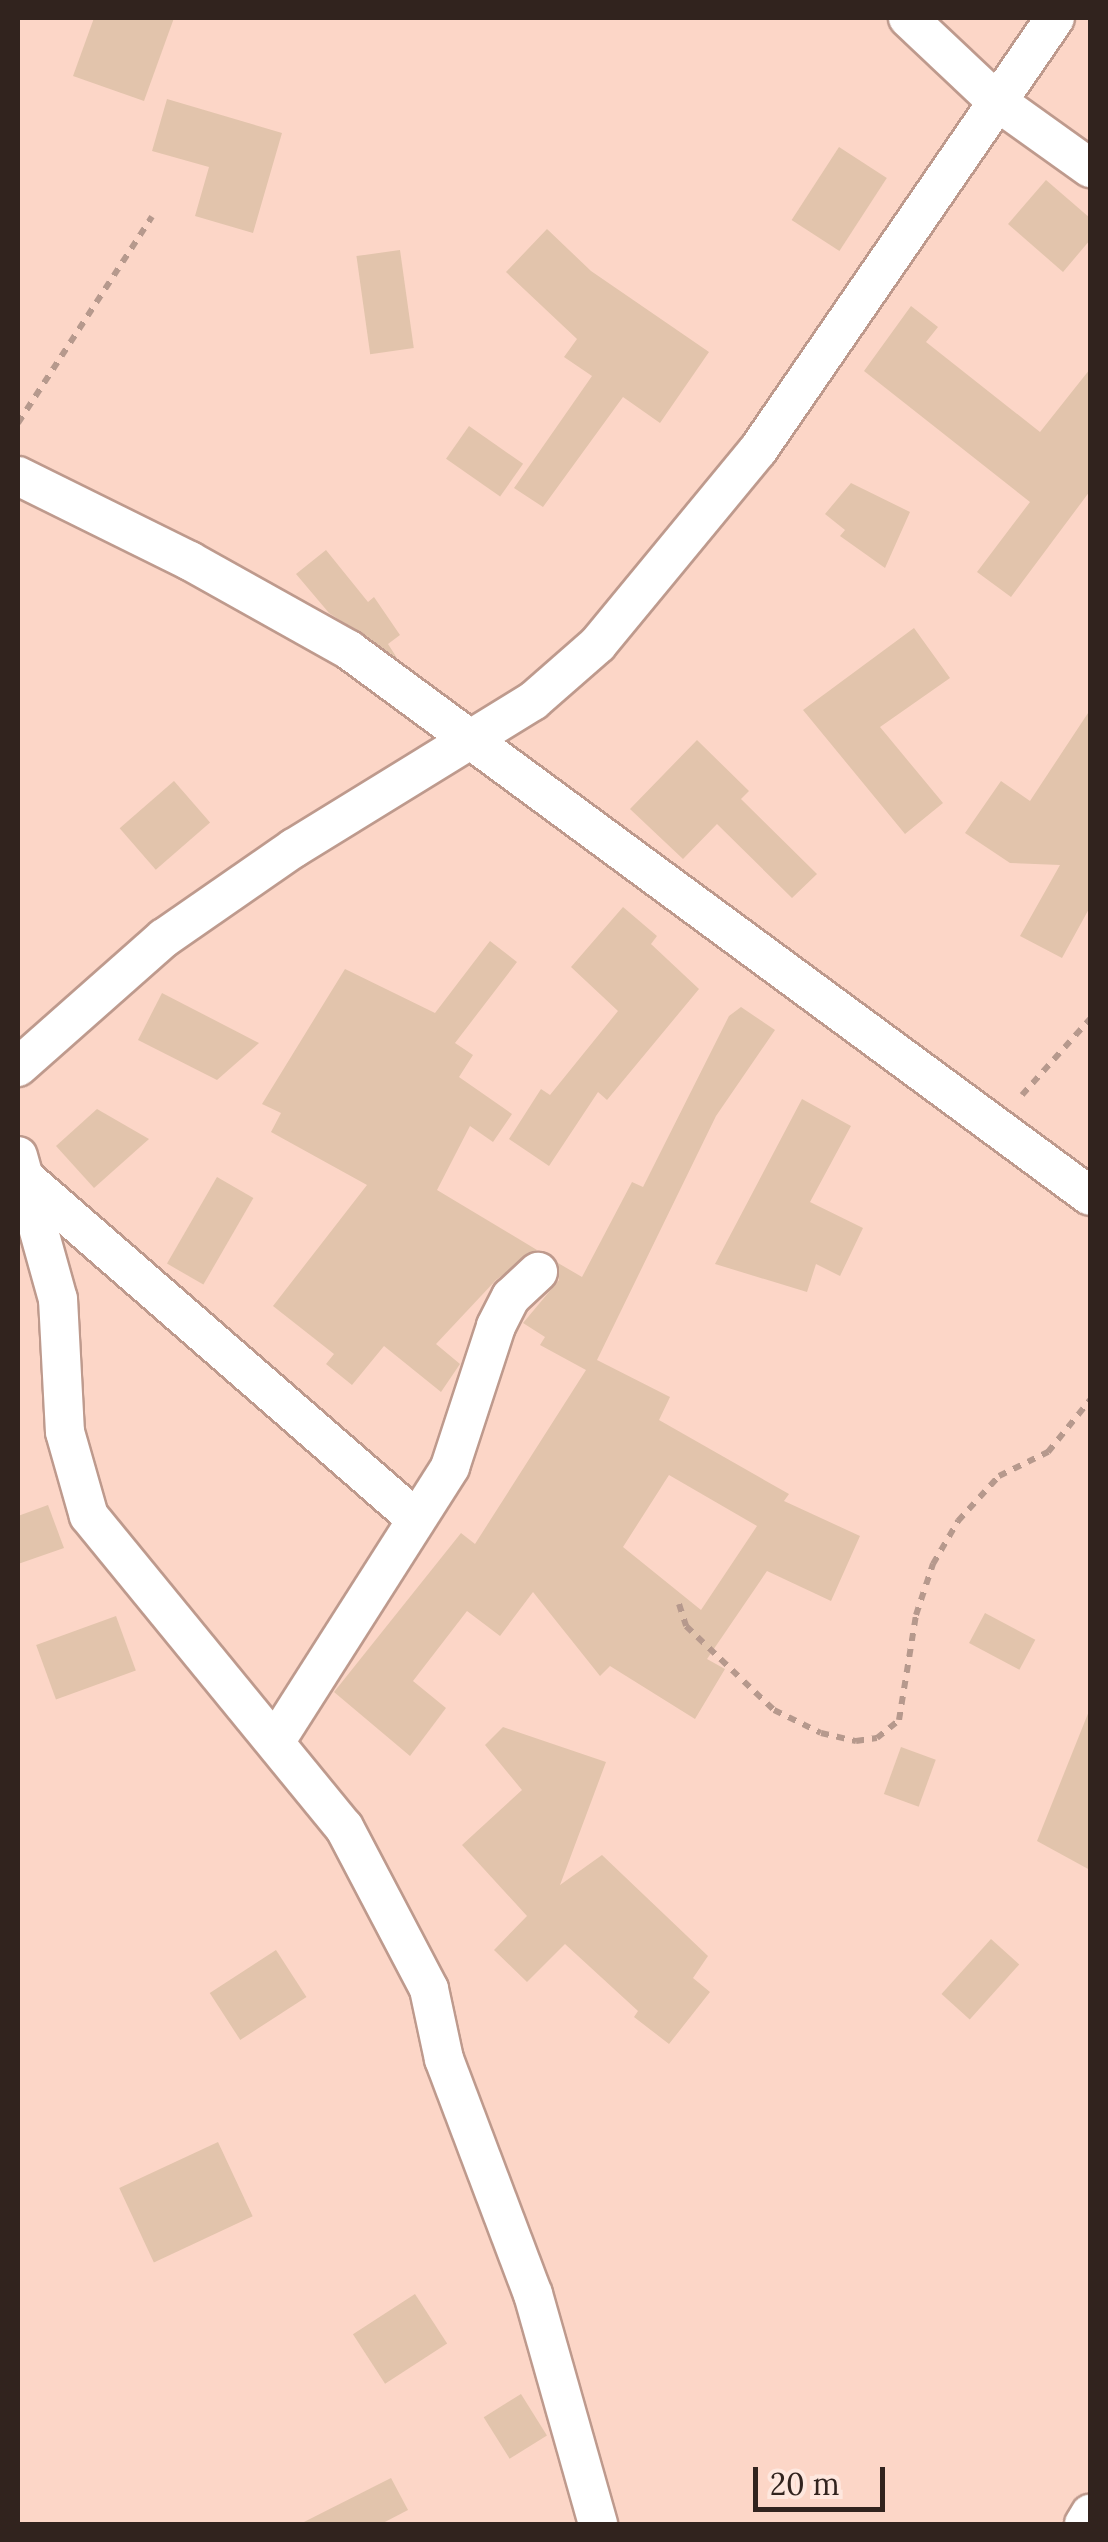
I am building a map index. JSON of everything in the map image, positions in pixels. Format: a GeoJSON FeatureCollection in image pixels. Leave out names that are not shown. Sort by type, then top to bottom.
{"type":"FeatureCollection","features":[{"type":"Feature","properties":{"kind":"street"},"geometry":{"type":"LineString","coordinates":[[908,18],[995,100],[1090,168]]}},
{"type":"Feature","properties":{"kind":"street"},"geometry":{"type":"LineString","coordinates":[[18,1067],[164,938],[294,848],[533,701],[598,644],[758,450],[1055,18]]}},
{"type":"Feature","properties":{"kind":"street"},"geometry":{"type":"LineString","coordinates":[[18,476],[263,600],[348,650],[1090,1196]]}},
{"type":"Feature","properties":{"kind":"street"},"geometry":{"type":"LineString","coordinates":[[22,1167],[415,1518]]}},
{"type":"Feature","properties":{"kind":"street"},"geometry":{"type":"LineString","coordinates":[[22,1167],[58,1298],[65,1432],[89,1516],[277,1739],[344,1827],[430,1989],[444,2059],[533,2294],[598,2524]]}},
{"type":"Feature","properties":{"kind":"street"},"geometry":{"type":"LineString","coordinates":[[277,1739],[352,1628],[465,1434],[496,1326],[511,1298],[538,1272]]}},
{"type":"Feature","properties":{"kind":"street"},"geometry":{"type":"LineString","coordinates":[[1084,2524],[1090,2514]]}},
{"type":"Feature","properties":{"kind":"path"},"geometry":{"type":"LineString","coordinates":[[18,423],[152,217]]}},
{"type":"Feature","properties":{"kind":"path"},"geometry":{"type":"LineString","coordinates":[[994,1126],[1090,1019]]}},
{"type":"Feature","properties":{"kind":"path"},"geometry":{"type":"LineString","coordinates":[[679,1604],[686,1626],[774,1710],[821,1733],[856,1741],[877,1738],[899,1720],[916,1615],[933,1564],[958,1521],[999,1476],[1048,1452],[1090,1400]]}},
{"type":"Feature","properties":{"kind":"building"},"geometry":{"type":"Polygon","coordinates":[[[94,18],[174,18],[144,101],[73,76],[94,18]]]}},
{"type":"Feature","properties":{"kind":"building"},"geometry":{"type":"Polygon","coordinates":[[[167,99],[282,133],[253,233],[195,216],[209,167],[152,151],[167,99]]]}},
{"type":"Feature","properties":{"kind":"building"},"geometry":{"type":"Polygon","coordinates":[[[839,147],[887,178],[839,251],[792,220],[839,147]]]}},
{"type":"Feature","properties":{"kind":"building"},"geometry":{"type":"Polygon","coordinates":[[[1046,180],[1090,218],[1090,240],[1063,272],[1008,224],[1046,180]]]}},
{"type":"Feature","properties":{"kind":"building"},"geometry":{"type":"Polygon","coordinates":[[[547,229],[591,271],[709,352],[660,423],[623,397],[543,507],[514,488],[592,376],[564,357],[577,339],[506,272],[547,229]]]}},
{"type":"Feature","properties":{"kind":"building"},"geometry":{"type":"Polygon","coordinates":[[[400,250],[414,348],[370,354],[356,256],[400,250]]]}},
{"type":"Feature","properties":{"kind":"building"},"geometry":{"type":"Polygon","coordinates":[[[911,306],[938,327],[926,342],[1040,432],[1090,369],[1090,491],[1011,597],[977,572],[1030,502],[864,371],[911,306]]]}},
{"type":"Feature","properties":{"kind":"building"},"geometry":{"type":"Polygon","coordinates":[[[469,426],[523,464],[500,497],[446,459],[469,426]]]}},
{"type":"Feature","properties":{"kind":"building"},"geometry":{"type":"Polygon","coordinates":[[[851,483],[910,512],[885,568],[840,536],[845,530],[825,514],[851,483]]]}},
{"type":"Feature","properties":{"kind":"building"},"geometry":{"type":"Polygon","coordinates":[[[326,550],[368,602],[374,597],[400,635],[388,644],[397,658],[329,613],[296,574],[326,550]]]}},
{"type":"Feature","properties":{"kind":"building"},"geometry":{"type":"Polygon","coordinates":[[[914,628],[950,678],[880,727],[943,803],[905,834],[803,710],[914,628]]]}},
{"type":"Feature","properties":{"kind":"building"},"geometry":{"type":"Polygon","coordinates":[[[1090,710],[1090,907],[1062,958],[1020,936],[1060,865],[1010,863],[965,833],[1001,781],[1030,801],[1090,710]]]}},
{"type":"Feature","properties":{"kind":"building"},"geometry":{"type":"Polygon","coordinates":[[[697,740],[749,791],[741,799],[817,874],[792,898],[717,824],[683,859],[630,809],[697,740]]]}},
{"type":"Feature","properties":{"kind":"building"},"geometry":{"type":"Polygon","coordinates":[[[174,781],[210,823],[156,870],[120,828],[174,781]]]}},
{"type":"Feature","properties":{"kind":"building"},"geometry":{"type":"Polygon","coordinates":[[[623,907],[657,936],[651,944],[699,989],[607,1100],[598,1092],[549,1166],[509,1139],[541,1089],[550,1095],[618,1011],[571,967],[623,907]]]}},
{"type":"Feature","properties":{"kind":"building"},"geometry":{"type":"Polygon","coordinates":[[[490,941],[517,962],[455,1043],[473,1055],[459,1077],[512,1114],[493,1142],[470,1126],[437,1190],[537,1250],[496,1280],[436,1344],[460,1364],[441,1392],[384,1346],[352,1385],[326,1364],[334,1354],[273,1306],[367,1185],[271,1132],[281,1113],[262,1104],[345,969],[435,1013],[490,941]]]}},
{"type":"Feature","properties":{"kind":"building"},"geometry":{"type":"Polygon","coordinates":[[[162,993],[259,1043],[217,1080],[138,1040],[162,993]]]}},
{"type":"Feature","properties":{"kind":"building"},"geometry":{"type":"Polygon","coordinates":[[[741,1007],[775,1030],[716,1116],[597,1360],[670,1397],[659,1420],[789,1494],[784,1501],[860,1536],[831,1601],[767,1571],[707,1659],[725,1669],[695,1719],[610,1666],[600,1676],[533,1592],[500,1636],[467,1611],[413,1681],[446,1708],[410,1756],[334,1692],[461,1533],[475,1544],[586,1370],[540,1345],[545,1337],[523,1323],[559,1280],[558,1263],[582,1277],[632,1182],[643,1187],[729,1016],[741,1007]],[[669,1475],[623,1547],[701,1610],[757,1526],[669,1475]]]}},
{"type":"Feature","properties":{"kind":"building"},"geometry":{"type":"Polygon","coordinates":[[[802,1099],[851,1126],[810,1202],[863,1228],[840,1276],[816,1264],[807,1292],[715,1264],[802,1099]]]}},
{"type":"Feature","properties":{"kind":"building"},"geometry":{"type":"Polygon","coordinates":[[[97,1109],[149,1139],[94,1188],[56,1146],[97,1109]]]}},
{"type":"Feature","properties":{"kind":"building"},"geometry":{"type":"Polygon","coordinates":[[[217,1177],[253,1198],[203,1285],[167,1264],[217,1177]]]}},
{"type":"Feature","properties":{"kind":"building"},"geometry":{"type":"Polygon","coordinates":[[[48,1505],[64,1548],[18,1564],[18,1516],[48,1505]]]}},
{"type":"Feature","properties":{"kind":"building"},"geometry":{"type":"Polygon","coordinates":[[[985,1613],[1035,1640],[1019,1670],[969,1643],[985,1613]]]}},
{"type":"Feature","properties":{"kind":"building"},"geometry":{"type":"Polygon","coordinates":[[[116,1616],[136,1671],[56,1700],[36,1645],[116,1616]]]}},
{"type":"Feature","properties":{"kind":"building"},"geometry":{"type":"Polygon","coordinates":[[[1090,1711],[1090,1870],[1037,1841],[1090,1711]]]}},
{"type":"Feature","properties":{"kind":"building"},"geometry":{"type":"Polygon","coordinates":[[[503,1727],[606,1762],[560,1885],[602,1855],[708,1956],[693,1978],[710,1992],[669,2044],[634,2017],[638,2011],[565,1944],[527,1982],[494,1950],[527,1916],[462,1845],[522,1790],[485,1745],[503,1727]]]}},
{"type":"Feature","properties":{"kind":"building"},"geometry":{"type":"Polygon","coordinates":[[[901,1747],[936,1760],[919,1807],[884,1794],[901,1747]]]}},
{"type":"Feature","properties":{"kind":"building"},"geometry":{"type":"Polygon","coordinates":[[[991,1939],[1019,1964],[970,2019],[941,1994],[991,1939]]]}},
{"type":"Feature","properties":{"kind":"building"},"geometry":{"type":"Polygon","coordinates":[[[276,1950],[306,1997],[240,2040],[210,1993],[276,1950]]]}},
{"type":"Feature","properties":{"kind":"building"},"geometry":{"type":"Polygon","coordinates":[[[218,2142],[253,2216],[154,2262],[119,2188],[218,2142]]]}},
{"type":"Feature","properties":{"kind":"building"},"geometry":{"type":"Polygon","coordinates":[[[415,2294],[447,2343],[385,2384],[353,2334],[415,2294]]]}},
{"type":"Feature","properties":{"kind":"building"},"geometry":{"type":"Polygon","coordinates":[[[521,2394],[547,2436],[510,2459],[484,2417],[521,2394]]]}},
{"type":"Feature","properties":{"kind":"building"},"geometry":{"type":"Polygon","coordinates":[[[391,2478],[408,2510],[381,2524],[300,2524],[391,2478]]]}}]}
